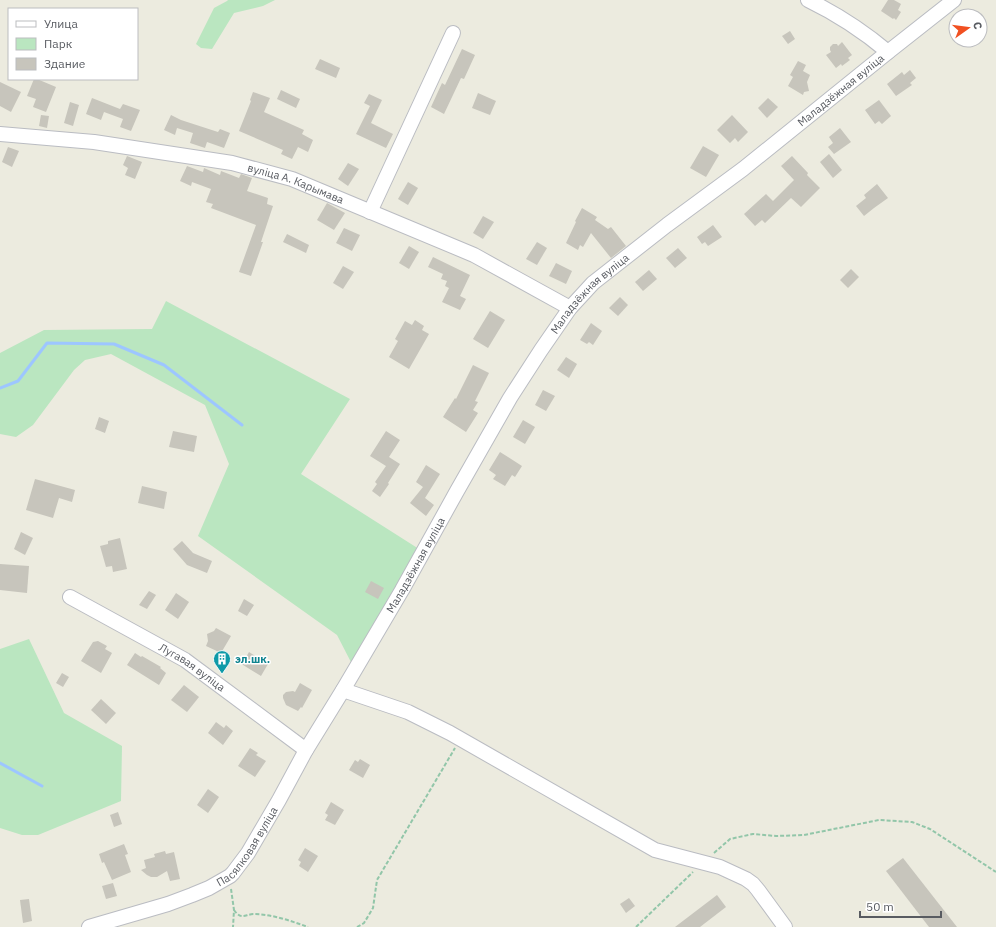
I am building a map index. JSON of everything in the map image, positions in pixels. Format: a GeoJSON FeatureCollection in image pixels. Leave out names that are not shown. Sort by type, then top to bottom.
{"type":"FeatureCollection","features":[{"type":"Feature","properties":{"kind":"street"},"geometry":{"type":"LineString","coordinates":[[808,0],[848,22],[888,52]]}},
{"type":"Feature","properties":{"kind":"street","name":"Маладзёжная вуліца"},"geometry":{"type":"LineString","coordinates":[[343,690],[402,590],[510,398],[570,308],[582,294],[683,212],[743,169],[954,0]]}},
{"type":"Feature","properties":{"kind":"street"},"geometry":{"type":"LineString","coordinates":[[370,212],[454,33]]}},
{"type":"Feature","properties":{"kind":"street","name":"вуліца А. Карымава"},"geometry":{"type":"LineString","coordinates":[[0,134],[94,142],[232,163],[292,179],[474,255],[570,308]]}},
{"type":"Feature","properties":{"kind":"street","name":"Лугавая вуліца"},"geometry":{"type":"LineString","coordinates":[[70,597],[186,660],[306,750]]}},
{"type":"Feature","properties":{"kind":"street"},"geometry":{"type":"LineString","coordinates":[[343,690],[408,712],[450,733],[655,850],[720,867],[746,879],[753,884],[785,927]]}},
{"type":"Feature","properties":{"kind":"street","name":"Пасялковая вуліца"},"geometry":{"type":"LineString","coordinates":[[89,927],[168,904],[209,888],[230,876],[248,853],[306,750],[343,690]]}},
{"type":"Feature","properties":{"kind":"path"},"geometry":{"type":"LineString","coordinates":[[357,927],[364,923],[373,908],[377,880],[460,739]]}},
{"type":"Feature","properties":{"kind":"path"},"geometry":{"type":"LineString","coordinates":[[636,927],[702,863],[730,840],[753,834],[776,836],[804,835],[879,820],[912,822],[930,829],[996,872]]}},
{"type":"Feature","properties":{"kind":"path"},"geometry":{"type":"LineString","coordinates":[[230,876],[234,910],[233,927]]}},
{"type":"Feature","properties":{"kind":"path"},"geometry":{"type":"LineString","coordinates":[[234,910],[237,915],[241,916],[254,914],[268,916],[308,927]]}},
{"type":"Feature","properties":{"kind":"green space"},"geometry":{"type":"Polygon","coordinates":[[[228,0],[275,0],[263,6],[234,13],[212,49],[201,48],[196,44],[214,8],[228,0]]]}},
{"type":"Feature","properties":{"kind":"green space"},"geometry":{"type":"Polygon","coordinates":[[[166,301],[350,399],[301,474],[419,549],[354,668],[337,635],[198,536],[229,464],[205,405],[111,354],[85,360],[74,370],[33,425],[16,437],[0,434],[0,353],[44,330],[152,329],[166,301]]]}},
{"type":"Feature","properties":{"kind":"green space"},"geometry":{"type":"Polygon","coordinates":[[[29,639],[64,713],[122,746],[121,801],[38,835],[22,835],[0,828],[0,649],[29,639]]]}},
{"type":"Feature","properties":{"kind":"building"},"geometry":{"type":"Polygon","coordinates":[[[888,0],[894,0],[901,4],[898,10],[901,12],[896,20],[881,11],[888,0]]]}},
{"type":"Feature","properties":{"kind":"building"},"geometry":{"type":"Polygon","coordinates":[[[790,31],[795,39],[788,44],[782,36],[790,31]]]}},
{"type":"Feature","properties":{"kind":"building"},"geometry":{"type":"Polygon","coordinates":[[[842,42],[852,55],[848,58],[850,60],[842,66],[841,64],[836,68],[826,55],[831,52],[830,47],[833,44],[837,44],[838,46],[842,42]]]}},
{"type":"Feature","properties":{"kind":"building"},"geometry":{"type":"Polygon","coordinates":[[[462,49],[475,55],[464,79],[461,78],[444,114],[431,107],[442,83],[445,85],[462,49]]]}},
{"type":"Feature","properties":{"kind":"building"},"geometry":{"type":"Polygon","coordinates":[[[320,59],[340,68],[336,78],[315,69],[320,59]]]}},
{"type":"Feature","properties":{"kind":"building"},"geometry":{"type":"Polygon","coordinates":[[[798,61],[806,65],[803,71],[810,75],[807,82],[809,91],[804,92],[803,95],[788,86],[793,77],[790,75],[798,61]]]}},
{"type":"Feature","properties":{"kind":"building"},"geometry":{"type":"Polygon","coordinates":[[[910,70],[916,78],[910,83],[912,85],[896,96],[887,84],[902,72],[904,75],[910,70]]]}},
{"type":"Feature","properties":{"kind":"building"},"geometry":{"type":"Polygon","coordinates":[[[34,80],[39,80],[56,87],[46,112],[33,107],[36,99],[27,96],[34,80]]]}},
{"type":"Feature","properties":{"kind":"building"},"geometry":{"type":"Polygon","coordinates":[[[0,82],[21,92],[11,112],[0,106],[0,82]]]}},
{"type":"Feature","properties":{"kind":"building"},"geometry":{"type":"Polygon","coordinates":[[[281,90],[300,99],[296,108],[277,99],[281,90]]]}},
{"type":"Feature","properties":{"kind":"building"},"geometry":{"type":"Polygon","coordinates":[[[253,92],[270,98],[264,112],[304,130],[302,134],[313,140],[308,152],[298,147],[292,159],[281,154],[283,150],[239,131],[253,92]]]}},
{"type":"Feature","properties":{"kind":"building"},"geometry":{"type":"Polygon","coordinates":[[[478,93],[496,101],[490,115],[472,108],[478,93]]]}},
{"type":"Feature","properties":{"kind":"building"},"geometry":{"type":"Polygon","coordinates":[[[369,94],[382,100],[371,123],[393,134],[386,148],[356,134],[370,106],[364,103],[369,94]]]}},
{"type":"Feature","properties":{"kind":"building"},"geometry":{"type":"Polygon","coordinates":[[[92,98],[120,109],[123,104],[140,110],[131,131],[120,127],[123,119],[104,112],[101,120],[86,114],[92,98]]]}},
{"type":"Feature","properties":{"kind":"building"},"geometry":{"type":"Polygon","coordinates":[[[768,98],[778,107],[767,118],[758,108],[768,98]]]}},
{"type":"Feature","properties":{"kind":"building"},"geometry":{"type":"Polygon","coordinates":[[[879,100],[891,116],[882,124],[879,121],[875,124],[865,110],[879,100]]]}},
{"type":"Feature","properties":{"kind":"building"},"geometry":{"type":"Polygon","coordinates":[[[70,102],[79,105],[73,126],[64,123],[70,102]]]}},
{"type":"Feature","properties":{"kind":"building"},"geometry":{"type":"Polygon","coordinates":[[[41,115],[49,116],[47,128],[39,126],[41,115]]]}},
{"type":"Feature","properties":{"kind":"building"},"geometry":{"type":"Polygon","coordinates":[[[171,115],[181,120],[218,132],[220,129],[230,133],[224,148],[207,142],[205,148],[190,143],[193,133],[177,128],[175,135],[164,130],[171,115]]]}},
{"type":"Feature","properties":{"kind":"building"},"geometry":{"type":"Polygon","coordinates":[[[732,115],[748,132],[738,142],[735,138],[730,143],[717,130],[732,115]]]}},
{"type":"Feature","properties":{"kind":"building"},"geometry":{"type":"Polygon","coordinates":[[[840,128],[851,142],[834,154],[828,147],[833,143],[829,137],[840,128]]]}},
{"type":"Feature","properties":{"kind":"building"},"geometry":{"type":"Polygon","coordinates":[[[703,146],[719,155],[706,177],[690,168],[703,146]]]}},
{"type":"Feature","properties":{"kind":"building"},"geometry":{"type":"Polygon","coordinates":[[[8,147],[19,151],[12,167],[2,162],[8,147]]]}},
{"type":"Feature","properties":{"kind":"building"},"geometry":{"type":"Polygon","coordinates":[[[829,154],[842,170],[833,178],[820,162],[829,154]]]}},
{"type":"Feature","properties":{"kind":"building"},"geometry":{"type":"Polygon","coordinates":[[[127,156],[142,162],[135,179],[125,175],[128,168],[123,165],[127,156]]]}},
{"type":"Feature","properties":{"kind":"building"},"geometry":{"type":"Polygon","coordinates":[[[792,156],[808,173],[807,175],[820,188],[801,207],[791,198],[765,223],[762,220],[755,226],[744,214],[766,194],[773,201],[794,180],[781,166],[792,156]]]}},
{"type":"Feature","properties":{"kind":"building"},"geometry":{"type":"Polygon","coordinates":[[[348,163],[359,169],[348,186],[338,179],[348,163]]]}},
{"type":"Feature","properties":{"kind":"building"},"geometry":{"type":"Polygon","coordinates":[[[187,166],[203,172],[204,168],[220,175],[221,171],[239,178],[241,174],[252,178],[247,191],[268,198],[267,204],[273,206],[261,242],[263,242],[251,276],[239,272],[256,225],[211,208],[213,204],[206,202],[211,189],[192,182],[191,186],[180,181],[187,166]]]}},
{"type":"Feature","properties":{"kind":"building"},"geometry":{"type":"Polygon","coordinates":[[[408,182],[418,188],[408,205],[398,199],[408,182]]]}},
{"type":"Feature","properties":{"kind":"building"},"geometry":{"type":"Polygon","coordinates":[[[877,184],[888,198],[864,216],[856,206],[866,198],[864,195],[877,184]]]}},
{"type":"Feature","properties":{"kind":"building"},"geometry":{"type":"Polygon","coordinates":[[[327,203],[345,213],[334,230],[317,220],[327,203]]]}},
{"type":"Feature","properties":{"kind":"building"},"geometry":{"type":"Polygon","coordinates":[[[582,208],[597,217],[595,220],[608,229],[611,227],[626,246],[611,258],[591,233],[583,247],[580,245],[578,250],[566,243],[582,208]]]}},
{"type":"Feature","properties":{"kind":"building"},"geometry":{"type":"Polygon","coordinates":[[[483,216],[494,222],[483,239],[473,233],[483,216]]]}},
{"type":"Feature","properties":{"kind":"building"},"geometry":{"type":"Polygon","coordinates":[[[713,225],[722,237],[708,246],[705,242],[702,244],[697,237],[713,225]]]}},
{"type":"Feature","properties":{"kind":"building"},"geometry":{"type":"Polygon","coordinates":[[[344,228],[360,235],[352,251],[336,243],[344,228]]]}},
{"type":"Feature","properties":{"kind":"building"},"geometry":{"type":"Polygon","coordinates":[[[287,234],[309,245],[306,253],[283,242],[287,234]]]}},
{"type":"Feature","properties":{"kind":"building"},"geometry":{"type":"Polygon","coordinates":[[[537,242],[547,248],[537,265],[526,259],[537,242]]]}},
{"type":"Feature","properties":{"kind":"building"},"geometry":{"type":"Polygon","coordinates":[[[409,246],[419,252],[409,269],[399,263],[409,246]]]}},
{"type":"Feature","properties":{"kind":"building"},"geometry":{"type":"Polygon","coordinates":[[[678,248],[687,258],[675,268],[666,258],[678,248]]]}},
{"type":"Feature","properties":{"kind":"building"},"geometry":{"type":"Polygon","coordinates":[[[433,257],[470,275],[460,296],[466,299],[460,310],[442,302],[449,288],[445,286],[447,281],[441,279],[443,274],[428,267],[433,257]]]}},
{"type":"Feature","properties":{"kind":"building"},"geometry":{"type":"Polygon","coordinates":[[[556,263],[572,271],[566,284],[549,276],[556,263]]]}},
{"type":"Feature","properties":{"kind":"building"},"geometry":{"type":"Polygon","coordinates":[[[343,266],[354,272],[343,289],[333,283],[343,266]]]}},
{"type":"Feature","properties":{"kind":"building"},"geometry":{"type":"Polygon","coordinates":[[[851,269],[859,277],[848,288],[840,280],[851,269]]]}},
{"type":"Feature","properties":{"kind":"building"},"geometry":{"type":"Polygon","coordinates":[[[649,270],[657,279],[643,291],[635,282],[649,270]]]}},
{"type":"Feature","properties":{"kind":"building"},"geometry":{"type":"Polygon","coordinates":[[[620,297],[628,305],[618,316],[609,308],[620,297]]]}},
{"type":"Feature","properties":{"kind":"building"},"geometry":{"type":"Polygon","coordinates":[[[490,311],[505,320],[488,348],[473,339],[490,311]]]}},
{"type":"Feature","properties":{"kind":"building"},"geometry":{"type":"Polygon","coordinates":[[[415,320],[424,326],[422,330],[429,334],[409,369],[389,357],[398,341],[395,339],[405,321],[412,325],[415,320]]]}},
{"type":"Feature","properties":{"kind":"building"},"geometry":{"type":"Polygon","coordinates":[[[591,323],[602,331],[593,345],[589,342],[587,344],[580,340],[591,323]]]}},
{"type":"Feature","properties":{"kind":"building"},"geometry":{"type":"Polygon","coordinates":[[[566,357],[577,364],[569,378],[557,370],[566,357]]]}},
{"type":"Feature","properties":{"kind":"building"},"geometry":{"type":"Polygon","coordinates":[[[473,365],[489,373],[475,401],[478,402],[473,410],[478,413],[466,432],[443,417],[455,398],[456,399],[473,365]]]}},
{"type":"Feature","properties":{"kind":"building"},"geometry":{"type":"Polygon","coordinates":[[[543,390],[555,396],[546,411],[535,405],[543,390]]]}},
{"type":"Feature","properties":{"kind":"building"},"geometry":{"type":"Polygon","coordinates":[[[99,417],[109,421],[105,433],[95,429],[99,417]]]}},
{"type":"Feature","properties":{"kind":"building"},"geometry":{"type":"Polygon","coordinates":[[[523,420],[535,427],[525,444],[513,437],[523,420]]]}},
{"type":"Feature","properties":{"kind":"building"},"geometry":{"type":"Polygon","coordinates":[[[173,431],[197,436],[194,452],[169,447],[173,431]]]}},
{"type":"Feature","properties":{"kind":"building"},"geometry":{"type":"Polygon","coordinates":[[[386,431],[400,440],[389,457],[400,464],[380,497],[372,491],[377,484],[375,482],[386,466],[370,456],[386,431]]]}},
{"type":"Feature","properties":{"kind":"building"},"geometry":{"type":"Polygon","coordinates":[[[500,452],[522,466],[515,477],[512,475],[505,486],[493,479],[496,475],[489,470],[500,452]]]}},
{"type":"Feature","properties":{"kind":"building"},"geometry":{"type":"Polygon","coordinates":[[[426,465],[440,474],[425,498],[434,505],[426,516],[410,503],[423,487],[416,482],[426,465]]]}},
{"type":"Feature","properties":{"kind":"building"},"geometry":{"type":"Polygon","coordinates":[[[35,479],[75,490],[72,502],[59,498],[53,518],[26,510],[35,479]]]}},
{"type":"Feature","properties":{"kind":"building"},"geometry":{"type":"Polygon","coordinates":[[[142,486],[167,492],[164,509],[138,503],[142,486]]]}},
{"type":"Feature","properties":{"kind":"building"},"geometry":{"type":"Polygon","coordinates":[[[21,532],[33,538],[25,555],[14,549],[21,532]]]}},
{"type":"Feature","properties":{"kind":"building"},"geometry":{"type":"Polygon","coordinates":[[[120,538],[127,569],[113,572],[112,566],[106,567],[100,546],[108,544],[108,541],[120,538]]]}},
{"type":"Feature","properties":{"kind":"building"},"geometry":{"type":"Polygon","coordinates":[[[182,541],[193,553],[212,561],[207,573],[187,565],[173,549],[182,541]]]}},
{"type":"Feature","properties":{"kind":"building"},"geometry":{"type":"Polygon","coordinates":[[[0,564],[29,566],[27,593],[0,590],[0,564]]]}},
{"type":"Feature","properties":{"kind":"building"},"geometry":{"type":"Polygon","coordinates":[[[371,581],[384,588],[378,599],[365,592],[371,581]]]}},
{"type":"Feature","properties":{"kind":"building"},"geometry":{"type":"Polygon","coordinates":[[[149,591],[156,595],[147,609],[139,605],[149,591]]]}},
{"type":"Feature","properties":{"kind":"building"},"geometry":{"type":"Polygon","coordinates":[[[176,593],[189,602],[178,619],[165,610],[176,593]]]}},
{"type":"Feature","properties":{"kind":"building"},"geometry":{"type":"Polygon","coordinates":[[[244,599],[254,605],[247,616],[238,611],[244,599]]]}},
{"type":"Feature","properties":{"kind":"building"},"geometry":{"type":"Polygon","coordinates":[[[216,628],[231,636],[221,653],[206,646],[208,641],[207,634],[214,631],[216,628]]]}},
{"type":"Feature","properties":{"kind":"building"},"geometry":{"type":"Polygon","coordinates":[[[98,641],[107,646],[105,649],[112,653],[101,673],[81,661],[93,642],[98,641]]]}},
{"type":"Feature","properties":{"kind":"building"},"geometry":{"type":"Polygon","coordinates":[[[249,652],[268,664],[261,676],[235,660],[245,659],[249,652]]]}},
{"type":"Feature","properties":{"kind":"building"},"geometry":{"type":"Polygon","coordinates":[[[135,653],[161,667],[160,668],[166,673],[159,685],[127,665],[135,653]]]}},
{"type":"Feature","properties":{"kind":"building"},"geometry":{"type":"Polygon","coordinates":[[[62,673],[69,677],[63,687],[56,683],[62,673]]]}},
{"type":"Feature","properties":{"kind":"building"},"geometry":{"type":"Polygon","coordinates":[[[300,683],[312,690],[302,708],[301,707],[298,711],[286,705],[283,695],[286,692],[295,692],[300,683]]]}},
{"type":"Feature","properties":{"kind":"building"},"geometry":{"type":"Polygon","coordinates":[[[184,685],[199,697],[187,712],[171,700],[184,685]]]}},
{"type":"Feature","properties":{"kind":"building"},"geometry":{"type":"Polygon","coordinates":[[[101,699],[116,713],[106,724],[91,710],[101,699]]]}},
{"type":"Feature","properties":{"kind":"building"},"geometry":{"type":"Polygon","coordinates":[[[216,722],[224,728],[226,725],[233,731],[223,745],[208,733],[216,722]]]}},
{"type":"Feature","properties":{"kind":"building"},"geometry":{"type":"Polygon","coordinates":[[[250,748],[258,753],[256,755],[266,761],[255,777],[238,766],[250,748]]]}},
{"type":"Feature","properties":{"kind":"building"},"geometry":{"type":"Polygon","coordinates":[[[360,759],[370,765],[363,778],[349,770],[355,760],[358,762],[360,759]]]}},
{"type":"Feature","properties":{"kind":"building"},"geometry":{"type":"Polygon","coordinates":[[[208,789],[219,797],[208,813],[197,805],[208,789]]]}},
{"type":"Feature","properties":{"kind":"building"},"geometry":{"type":"Polygon","coordinates":[[[331,802],[344,810],[335,825],[325,820],[328,815],[325,813],[331,802]]]}},
{"type":"Feature","properties":{"kind":"building"},"geometry":{"type":"Polygon","coordinates":[[[118,812],[122,824],[114,827],[110,815],[118,812]]]}},
{"type":"Feature","properties":{"kind":"building"},"geometry":{"type":"Polygon","coordinates":[[[124,844],[128,854],[125,855],[131,872],[112,880],[104,862],[102,863],[99,854],[124,844]]]}},
{"type":"Feature","properties":{"kind":"building"},"geometry":{"type":"Polygon","coordinates":[[[305,848],[318,856],[308,872],[299,866],[301,862],[298,860],[305,848]]]}},
{"type":"Feature","properties":{"kind":"building"},"geometry":{"type":"Polygon","coordinates":[[[165,851],[166,854],[174,852],[180,879],[170,881],[167,871],[157,877],[151,877],[141,870],[146,868],[144,860],[155,857],[154,854],[165,851]]]}},
{"type":"Feature","properties":{"kind":"building"},"geometry":{"type":"Polygon","coordinates":[[[903,858],[957,927],[929,927],[886,871],[903,858]]]}},
{"type":"Feature","properties":{"kind":"building"},"geometry":{"type":"Polygon","coordinates":[[[113,883],[117,896],[106,899],[102,886],[113,883]]]}},
{"type":"Feature","properties":{"kind":"building"},"geometry":{"type":"Polygon","coordinates":[[[717,895],[726,907],[700,927],[675,927],[717,895]]]}},
{"type":"Feature","properties":{"kind":"building"},"geometry":{"type":"Polygon","coordinates":[[[629,898],[635,906],[626,913],[620,904],[629,898]]]}},
{"type":"Feature","properties":{"kind":"building"},"geometry":{"type":"Polygon","coordinates":[[[29,899],[32,921],[23,923],[20,900],[29,899]]]}},
{"type":"Feature","properties":{"kind":"waterway"},"geometry":{"type":"LineString","coordinates":[[0,388],[18,381],[47,343],[114,344],[164,365],[242,425]]}},
{"type":"Feature","properties":{"kind":"waterway"},"geometry":{"type":"LineString","coordinates":[[0,763],[42,786]]}},
{"type":"Feature","properties":{"kind":"place","name":"эл.шк."},"geometry":{"type":"Point","coordinates":[222,674]}}]}
